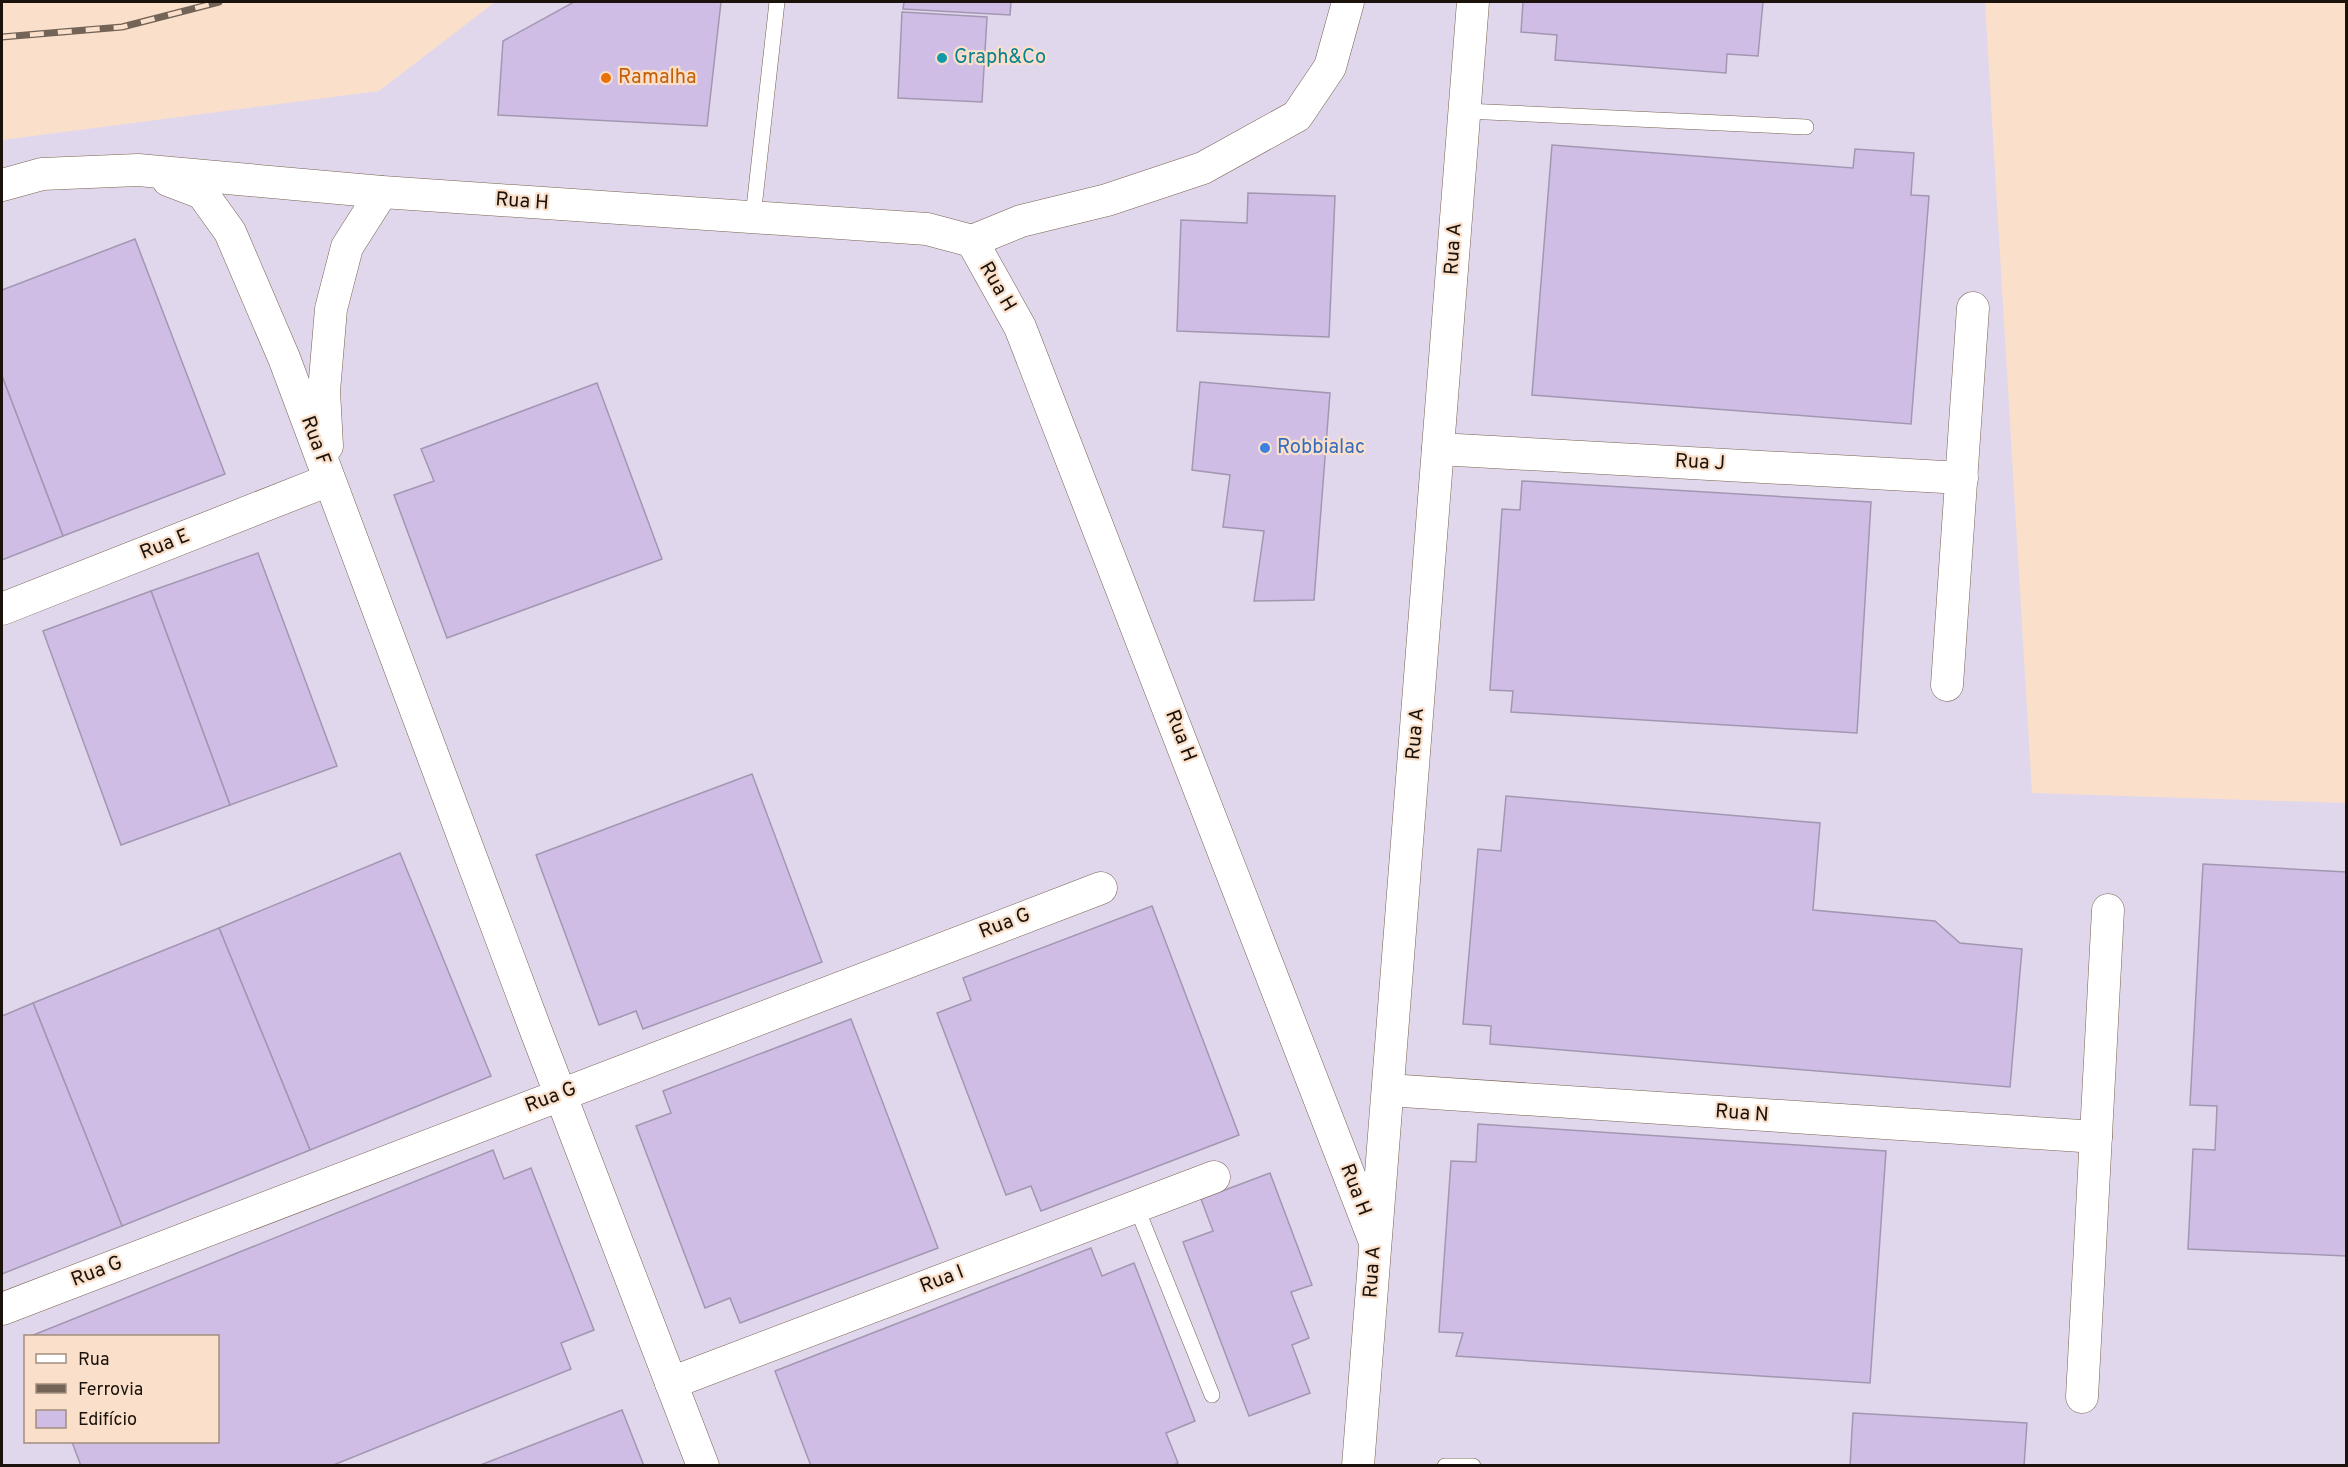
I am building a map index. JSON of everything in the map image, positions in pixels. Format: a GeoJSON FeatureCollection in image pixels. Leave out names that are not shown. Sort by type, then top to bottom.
{"type":"FeatureCollection","features":[{"type":"Feature","properties":{"kind":"street"},"geometry":{"type":"LineString","coordinates":[[972,241],[1021,221],[1107,200],[1203,168],[1298,116],[1330,67],[1348,2]]}},
{"type":"Feature","properties":{"kind":"street","name":"Rua A"},"geometry":{"type":"LineString","coordinates":[[1358,1466],[1473,2]]}},
{"type":"Feature","properties":{"kind":"street","name":"Rua H"},"geometry":{"type":"LineString","coordinates":[[2,185],[42,174],[138,170],[382,192],[927,229],[972,241],[1020,327],[1375,1242]]}},
{"type":"Feature","properties":{"kind":"street","name":"Rua F"},"geometry":{"type":"LineString","coordinates":[[138,170],[202,193],[230,232],[284,357],[329,480]]}},
{"type":"Feature","properties":{"kind":"street","name":"Rua F"},"geometry":{"type":"LineString","coordinates":[[329,480],[324,391],[331,309],[347,247],[382,192]]}},
{"type":"Feature","properties":{"kind":"street"},"geometry":{"type":"LineString","coordinates":[[1947,685],[1973,308]]}},
{"type":"Feature","properties":{"kind":"street","name":"Rua J"},"geometry":{"type":"LineString","coordinates":[[1438,449],[1962,478]]}},
{"type":"Feature","properties":{"kind":"street"},"geometry":{"type":"LineString","coordinates":[[329,480],[703,1466]]}},
{"type":"Feature","properties":{"kind":"street","name":"Rua E"},"geometry":{"type":"LineString","coordinates":[[2,609],[329,480]]}},
{"type":"Feature","properties":{"kind":"street","name":"Rua G"},"geometry":{"type":"LineString","coordinates":[[2,1309],[1101,888]]}},
{"type":"Feature","properties":{"kind":"street"},"geometry":{"type":"LineString","coordinates":[[2082,1397],[2108,910]]}},
{"type":"Feature","properties":{"kind":"street","name":"Rua N"},"geometry":{"type":"LineString","coordinates":[[1388,1090],[2096,1137]]}},
{"type":"Feature","properties":{"kind":"street","name":"Rua I"},"geometry":{"type":"LineString","coordinates":[[671,1383],[1214,1177]]}},
{"type":"Feature","properties":{"kind":"lane"},"geometry":{"type":"LineString","coordinates":[[753,217],[777,2]]}},
{"type":"Feature","properties":{"kind":"lane"},"geometry":{"type":"LineString","coordinates":[[1465,111],[1806,127]]}},
{"type":"Feature","properties":{"kind":"lane"},"geometry":{"type":"LineString","coordinates":[[1136,1206],[1212,1395]]}},
{"type":"Feature","properties":{"kind":"lane"},"geometry":{"type":"LineString","coordinates":[[1445,1466],[1473,1466]]}},
{"type":"Feature","properties":{"kind":"shaded area"},"geometry":{"type":"Polygon","coordinates":[[[495,2],[1985,2],[2032,793],[2346,803],[2346,1465],[2,1465],[2,140],[379,91],[495,2]]]}},
{"type":"Feature","properties":{"kind":"building","name":"Ramalha"},"geometry":{"type":"Polygon","coordinates":[[[574,2],[721,2],[707,126],[498,115],[503,41],[574,2]]]}},
{"type":"Feature","properties":{"kind":"building"},"geometry":{"type":"Polygon","coordinates":[[[904,2],[1011,2],[1010,15],[903,9],[904,2]]]}},
{"type":"Feature","properties":{"kind":"building"},"geometry":{"type":"Polygon","coordinates":[[[1523,2],[1763,2],[1758,56],[1727,54],[1726,73],[1555,60],[1557,35],[1521,32],[1523,2]]]}},
{"type":"Feature","properties":{"kind":"building","name":"Graph&Co"},"geometry":{"type":"Polygon","coordinates":[[[902,12],[987,17],[982,102],[898,98],[902,12]]]}},
{"type":"Feature","properties":{"kind":"building"},"geometry":{"type":"Polygon","coordinates":[[[1552,145],[1853,168],[1855,149],[1914,153],[1911,195],[1929,196],[1911,424],[1532,395],[1552,145]]]}},
{"type":"Feature","properties":{"kind":"building"},"geometry":{"type":"Polygon","coordinates":[[[1248,193],[1335,196],[1329,337],[1177,331],[1181,220],[1247,223],[1248,193]]]}},
{"type":"Feature","properties":{"kind":"building"},"geometry":{"type":"Polygon","coordinates":[[[135,239],[225,474],[63,536],[2,376],[2,290],[135,239]]]}},
{"type":"Feature","properties":{"kind":"building"},"geometry":{"type":"Polygon","coordinates":[[[2,376],[63,536],[2,560],[2,376]]]}},
{"type":"Feature","properties":{"kind":"building"},"geometry":{"type":"Polygon","coordinates":[[[1200,382],[1330,393],[1314,600],[1254,601],[1264,531],[1223,527],[1230,475],[1192,470],[1200,382]]]}},
{"type":"Feature","properties":{"kind":"building"},"geometry":{"type":"Polygon","coordinates":[[[597,383],[662,559],[447,638],[394,495],[434,481],[421,449],[597,383]]]}},
{"type":"Feature","properties":{"kind":"building"},"geometry":{"type":"Polygon","coordinates":[[[1522,481],[1871,502],[1857,733],[1511,712],[1513,691],[1490,690],[1502,509],[1520,510],[1522,481]]]}},
{"type":"Feature","properties":{"kind":"building"},"geometry":{"type":"Polygon","coordinates":[[[258,553],[337,766],[230,805],[151,591],[258,553]]]}},
{"type":"Feature","properties":{"kind":"building"},"geometry":{"type":"Polygon","coordinates":[[[151,591],[230,805],[121,845],[43,631],[151,591]]]}},
{"type":"Feature","properties":{"kind":"building"},"geometry":{"type":"Polygon","coordinates":[[[752,774],[822,962],[643,1029],[636,1011],[599,1025],[536,855],[752,774]]]}},
{"type":"Feature","properties":{"kind":"building"},"geometry":{"type":"Polygon","coordinates":[[[1506,796],[1820,823],[1813,910],[1935,921],[1960,943],[2022,949],[2010,1087],[1490,1044],[1491,1026],[1463,1024],[1478,849],[1501,851],[1506,796]]]}},
{"type":"Feature","properties":{"kind":"building"},"geometry":{"type":"Polygon","coordinates":[[[400,853],[491,1076],[310,1150],[219,928],[400,853]]]}},
{"type":"Feature","properties":{"kind":"building"},"geometry":{"type":"Polygon","coordinates":[[[2203,864],[2346,872],[2346,1256],[2188,1249],[2193,1149],[2215,1150],[2217,1106],[2190,1105],[2203,864]]]}},
{"type":"Feature","properties":{"kind":"building"},"geometry":{"type":"Polygon","coordinates":[[[1152,906],[1239,1135],[1041,1211],[1031,1186],[1006,1195],[937,1013],[971,1000],[963,978],[1152,906]]]}},
{"type":"Feature","properties":{"kind":"building"},"geometry":{"type":"Polygon","coordinates":[[[219,928],[310,1150],[122,1226],[33,1003],[219,928]]]}},
{"type":"Feature","properties":{"kind":"building"},"geometry":{"type":"Polygon","coordinates":[[[33,1003],[122,1226],[2,1274],[2,1016],[33,1003]]]}},
{"type":"Feature","properties":{"kind":"building"},"geometry":{"type":"Polygon","coordinates":[[[851,1019],[938,1248],[740,1323],[730,1298],[705,1308],[636,1126],[671,1113],[663,1091],[851,1019]]]}},
{"type":"Feature","properties":{"kind":"building"},"geometry":{"type":"Polygon","coordinates":[[[1478,1124],[1886,1151],[1870,1383],[1456,1356],[1463,1333],[1439,1332],[1451,1161],[1476,1162],[1478,1124]]]}},
{"type":"Feature","properties":{"kind":"building"},"geometry":{"type":"Polygon","coordinates":[[[493,1150],[504,1179],[531,1168],[594,1330],[561,1343],[571,1369],[331,1466],[81,1466],[72,1443],[219,1443],[219,1335],[33,1335],[493,1150]]]}},
{"type":"Feature","properties":{"kind":"building"},"geometry":{"type":"Polygon","coordinates":[[[1270,1173],[1312,1285],[1291,1292],[1309,1338],[1292,1345],[1310,1393],[1249,1416],[1183,1242],[1213,1231],[1201,1199],[1270,1173]]]}},
{"type":"Feature","properties":{"kind":"building"},"geometry":{"type":"Polygon","coordinates":[[[1091,1248],[1102,1276],[1134,1263],[1195,1421],[1166,1433],[1178,1463],[1172,1466],[811,1466],[775,1371],[1091,1248]]]}},
{"type":"Feature","properties":{"kind":"building"},"geometry":{"type":"Polygon","coordinates":[[[622,1410],[644,1466],[478,1466],[622,1410]]]}},
{"type":"Feature","properties":{"kind":"building"},"geometry":{"type":"Polygon","coordinates":[[[1853,1413],[2027,1423],[2024,1466],[1850,1466],[1853,1413]]]}},
{"type":"Feature","properties":{"kind":"railway"},"geometry":{"type":"LineString","coordinates":[[2,37],[122,27],[219,2]]}},
{"type":"Feature","properties":{"kind":"place","name":"Graph&Co"},"geometry":{"type":"Point","coordinates":[942,58]}},
{"type":"Feature","properties":{"kind":"place","name":"Ramalha"},"geometry":{"type":"Point","coordinates":[606,78]}},
{"type":"Feature","properties":{"kind":"place","name":"Robbialac"},"geometry":{"type":"Point","coordinates":[1265,448]}}]}
